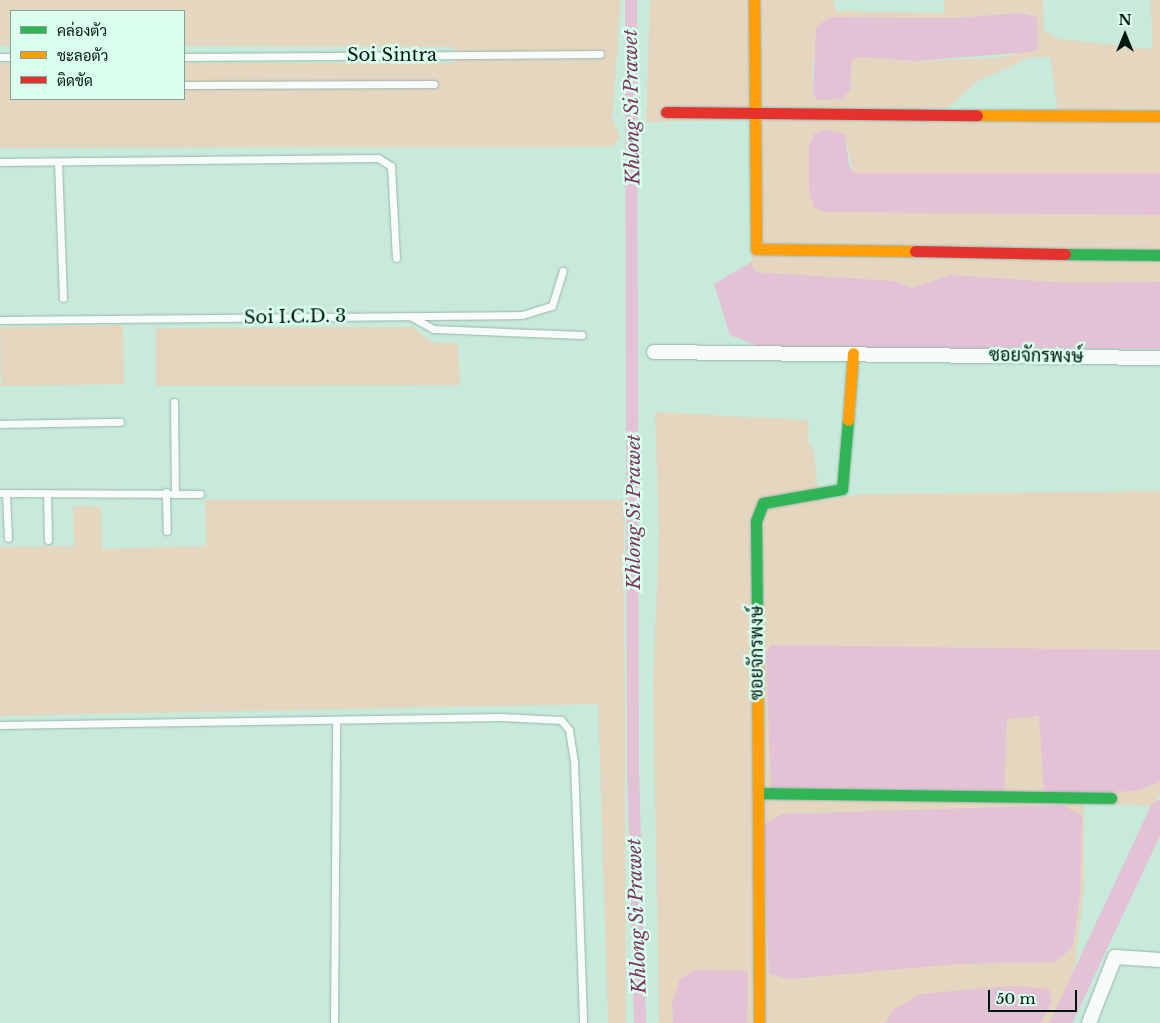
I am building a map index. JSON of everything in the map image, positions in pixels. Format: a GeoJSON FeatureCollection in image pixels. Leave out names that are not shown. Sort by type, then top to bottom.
{"type":"FeatureCollection","features":[{"type":"Feature","properties":{"kind":"street"},"geometry":{"type":"LineString","coordinates":[[754,0],[753,244],[760,250],[1160,254]]}},
{"type":"Feature","properties":{"kind":"street"},"geometry":{"type":"LineString","coordinates":[[666,112],[1160,116]]}},
{"type":"Feature","properties":{"kind":"street","name":"ซอยจักรพงษ์"},"geometry":{"type":"LineString","coordinates":[[654,352],[1160,358]]}},
{"type":"Feature","properties":{"kind":"street","name":"ซอยจักรพงษ์"},"geometry":{"type":"LineString","coordinates":[[759,1023],[756,521],[762,503],[842,489],[853,353]]}},
{"type":"Feature","properties":{"kind":"street"},"geometry":{"type":"LineString","coordinates":[[758,793],[1111,798]]}},
{"type":"Feature","properties":{"kind":"street"},"geometry":{"type":"LineString","coordinates":[[1089,1023],[1114,957],[1160,960]]}},
{"type":"Feature","properties":{"kind":"lane","name":"Soi Sintra"},"geometry":{"type":"LineString","coordinates":[[185,57],[600,54]]}},
{"type":"Feature","properties":{"kind":"lane"},"geometry":{"type":"LineString","coordinates":[[185,85],[434,84]]}},
{"type":"Feature","properties":{"kind":"lane"},"geometry":{"type":"LineString","coordinates":[[0,162],[378,158],[391,166],[396,258]]}},
{"type":"Feature","properties":{"kind":"lane"},"geometry":{"type":"LineString","coordinates":[[58,162],[63,298]]}},
{"type":"Feature","properties":{"kind":"lane","name":"Soi I.C.D. 3"},"geometry":{"type":"LineString","coordinates":[[0,320],[522,315],[545,310],[558,297],[563,271]]}},
{"type":"Feature","properties":{"kind":"lane"},"geometry":{"type":"LineString","coordinates":[[410,316],[433,330],[582,335]]}},
{"type":"Feature","properties":{"kind":"lane"},"geometry":{"type":"LineString","coordinates":[[174,402],[175,492]]}},
{"type":"Feature","properties":{"kind":"lane"},"geometry":{"type":"LineString","coordinates":[[0,424],[120,422]]}},
{"type":"Feature","properties":{"kind":"lane"},"geometry":{"type":"LineString","coordinates":[[166,492],[167,531]]}},
{"type":"Feature","properties":{"kind":"lane"},"geometry":{"type":"LineString","coordinates":[[8,538],[3,493],[175,492],[200,494]]}},
{"type":"Feature","properties":{"kind":"lane"},"geometry":{"type":"LineString","coordinates":[[46,493],[48,540]]}},
{"type":"Feature","properties":{"kind":"lane"},"geometry":{"type":"LineString","coordinates":[[0,725],[336,722],[502,717],[561,720],[569,730],[574,762],[583,1023]]}},
{"type":"Feature","properties":{"kind":"lane"},"geometry":{"type":"LineString","coordinates":[[334,1023],[336,722]]}},
{"type":"Feature","properties":{"kind":"shaded area"},"geometry":{"type":"Polygon","coordinates":[[[0,0],[621,0],[612,118],[620,137],[613,147],[0,148],[0,63],[10,63],[10,100],[185,100],[185,63],[455,63],[454,47],[185,46],[185,10],[10,10],[10,46],[0,46],[0,0]]]}},
{"type":"Feature","properties":{"kind":"shaded area"},"geometry":{"type":"Polygon","coordinates":[[[650,0],[749,0],[751,120],[646,122],[650,0]]]}},
{"type":"Feature","properties":{"kind":"shaded area"},"geometry":{"type":"Polygon","coordinates":[[[760,0],[833,0],[837,11],[944,13],[944,0],[1043,0],[1044,31],[1059,39],[1152,49],[1151,0],[1160,0],[1160,110],[1058,112],[1050,57],[1031,57],[976,82],[948,108],[758,107],[760,0]],[[1020,13],[952,18],[831,17],[813,62],[813,94],[830,100],[850,91],[852,60],[860,57],[914,61],[996,58],[1038,49],[1037,17],[1020,13]]]}},
{"type":"Feature","properties":{"kind":"shaded area"},"geometry":{"type":"Polygon","coordinates":[[[1020,13],[1037,17],[1038,49],[1031,52],[914,61],[860,57],[852,60],[850,91],[842,99],[817,100],[813,94],[816,27],[831,17],[952,18],[1020,13]]]}},
{"type":"Feature","properties":{"kind":"shaded area"},"geometry":{"type":"Polygon","coordinates":[[[751,120],[1160,122],[1160,173],[853,173],[845,134],[814,134],[809,146],[810,189],[846,212],[1160,215],[1160,282],[1071,283],[951,275],[911,288],[894,281],[755,272],[751,262],[751,120]]]}},
{"type":"Feature","properties":{"kind":"shaded area"},"geometry":{"type":"Polygon","coordinates":[[[825,129],[845,134],[849,166],[854,173],[1160,173],[1160,215],[825,212],[814,208],[809,189],[809,146],[814,134],[825,129]]]}},
{"type":"Feature","properties":{"kind":"shaded area"},"geometry":{"type":"Polygon","coordinates":[[[751,262],[755,272],[894,281],[911,288],[951,275],[1071,283],[1160,282],[1160,349],[763,348],[730,335],[714,284],[751,262]]]}},
{"type":"Feature","properties":{"kind":"shaded area"},"geometry":{"type":"Polygon","coordinates":[[[123,325],[124,384],[1,386],[0,327],[123,325]]]}},
{"type":"Feature","properties":{"kind":"shaded area"},"geometry":{"type":"Polygon","coordinates":[[[413,327],[433,343],[458,343],[460,385],[156,386],[156,328],[413,327]]]}},
{"type":"Feature","properties":{"kind":"shaded area"},"geometry":{"type":"Polygon","coordinates":[[[655,412],[809,420],[808,442],[814,450],[819,501],[860,494],[1160,491],[1160,650],[771,645],[1004,794],[1007,718],[1040,716],[1045,795],[1135,791],[1160,782],[1160,794],[1153,806],[1084,803],[1084,887],[1076,961],[1056,1023],[1041,1023],[1052,1002],[893,1010],[886,1023],[747,1023],[748,971],[672,1003],[673,1023],[659,1023],[653,683],[659,535],[655,412]],[[1063,805],[782,814],[957,964],[1055,962],[1073,947],[1080,897],[1063,805]]]}},
{"type":"Feature","properties":{"kind":"shaded area"},"geometry":{"type":"Polygon","coordinates":[[[205,500],[624,500],[626,1023],[608,1023],[598,704],[0,716],[0,547],[74,546],[73,506],[101,507],[102,549],[206,546],[205,500]]]}},
{"type":"Feature","properties":{"kind":"shaded area"},"geometry":{"type":"Polygon","coordinates":[[[771,645],[1160,650],[1160,782],[1135,791],[1044,795],[1039,716],[1007,719],[1004,795],[771,794],[766,653],[771,645]]]}},
{"type":"Feature","properties":{"kind":"shaded area"},"geometry":{"type":"Polygon","coordinates":[[[1063,805],[1082,816],[1080,897],[1073,947],[1055,962],[957,964],[789,979],[769,974],[763,825],[782,814],[1063,805]]]}},
{"type":"Feature","properties":{"kind":"shaded area"},"geometry":{"type":"Polygon","coordinates":[[[696,970],[748,971],[747,1023],[673,1023],[672,1003],[680,979],[696,970]]]}},
{"type":"Feature","properties":{"kind":"shaded area"},"geometry":{"type":"Polygon","coordinates":[[[1008,986],[1049,989],[1052,1002],[1041,1023],[886,1023],[893,1010],[921,994],[1008,986]]]}},
{"type":"Feature","properties":{"kind":"waterway","name":"Khlong Si Prawet"},"geometry":{"type":"LineString","coordinates":[[631,0],[633,769],[640,1023]]}},
{"type":"Feature","properties":{"kind":"waterway"},"geometry":{"type":"LineString","coordinates":[[1060,1023],[1160,810]]}},
{"type":"Feature","properties":{"kind":"traffic: fast"},"geometry":{"type":"LineString","coordinates":[[1065,254],[1160,255]]}},
{"type":"Feature","properties":{"kind":"traffic: fast"},"geometry":{"type":"LineString","coordinates":[[757,614],[756,521],[763,503],[842,489],[848,420]]}},
{"type":"Feature","properties":{"kind":"traffic: fast"},"geometry":{"type":"LineString","coordinates":[[758,793],[1111,798]]}},
{"type":"Feature","properties":{"kind":"traffic: slow"},"geometry":{"type":"LineString","coordinates":[[754,0],[756,249],[915,251]]}},
{"type":"Feature","properties":{"kind":"traffic: slow"},"geometry":{"type":"LineString","coordinates":[[977,115],[1160,116]]}},
{"type":"Feature","properties":{"kind":"traffic: slow"},"geometry":{"type":"LineString","coordinates":[[848,420],[853,353]]}},
{"type":"Feature","properties":{"kind":"traffic: slow"},"geometry":{"type":"LineString","coordinates":[[757,614],[759,1023]]}},
{"type":"Feature","properties":{"kind":"traffic: jam"},"geometry":{"type":"LineString","coordinates":[[666,112],[977,115]]}},
{"type":"Feature","properties":{"kind":"traffic: jam"},"geometry":{"type":"LineString","coordinates":[[915,251],[1065,254]]}}]}
